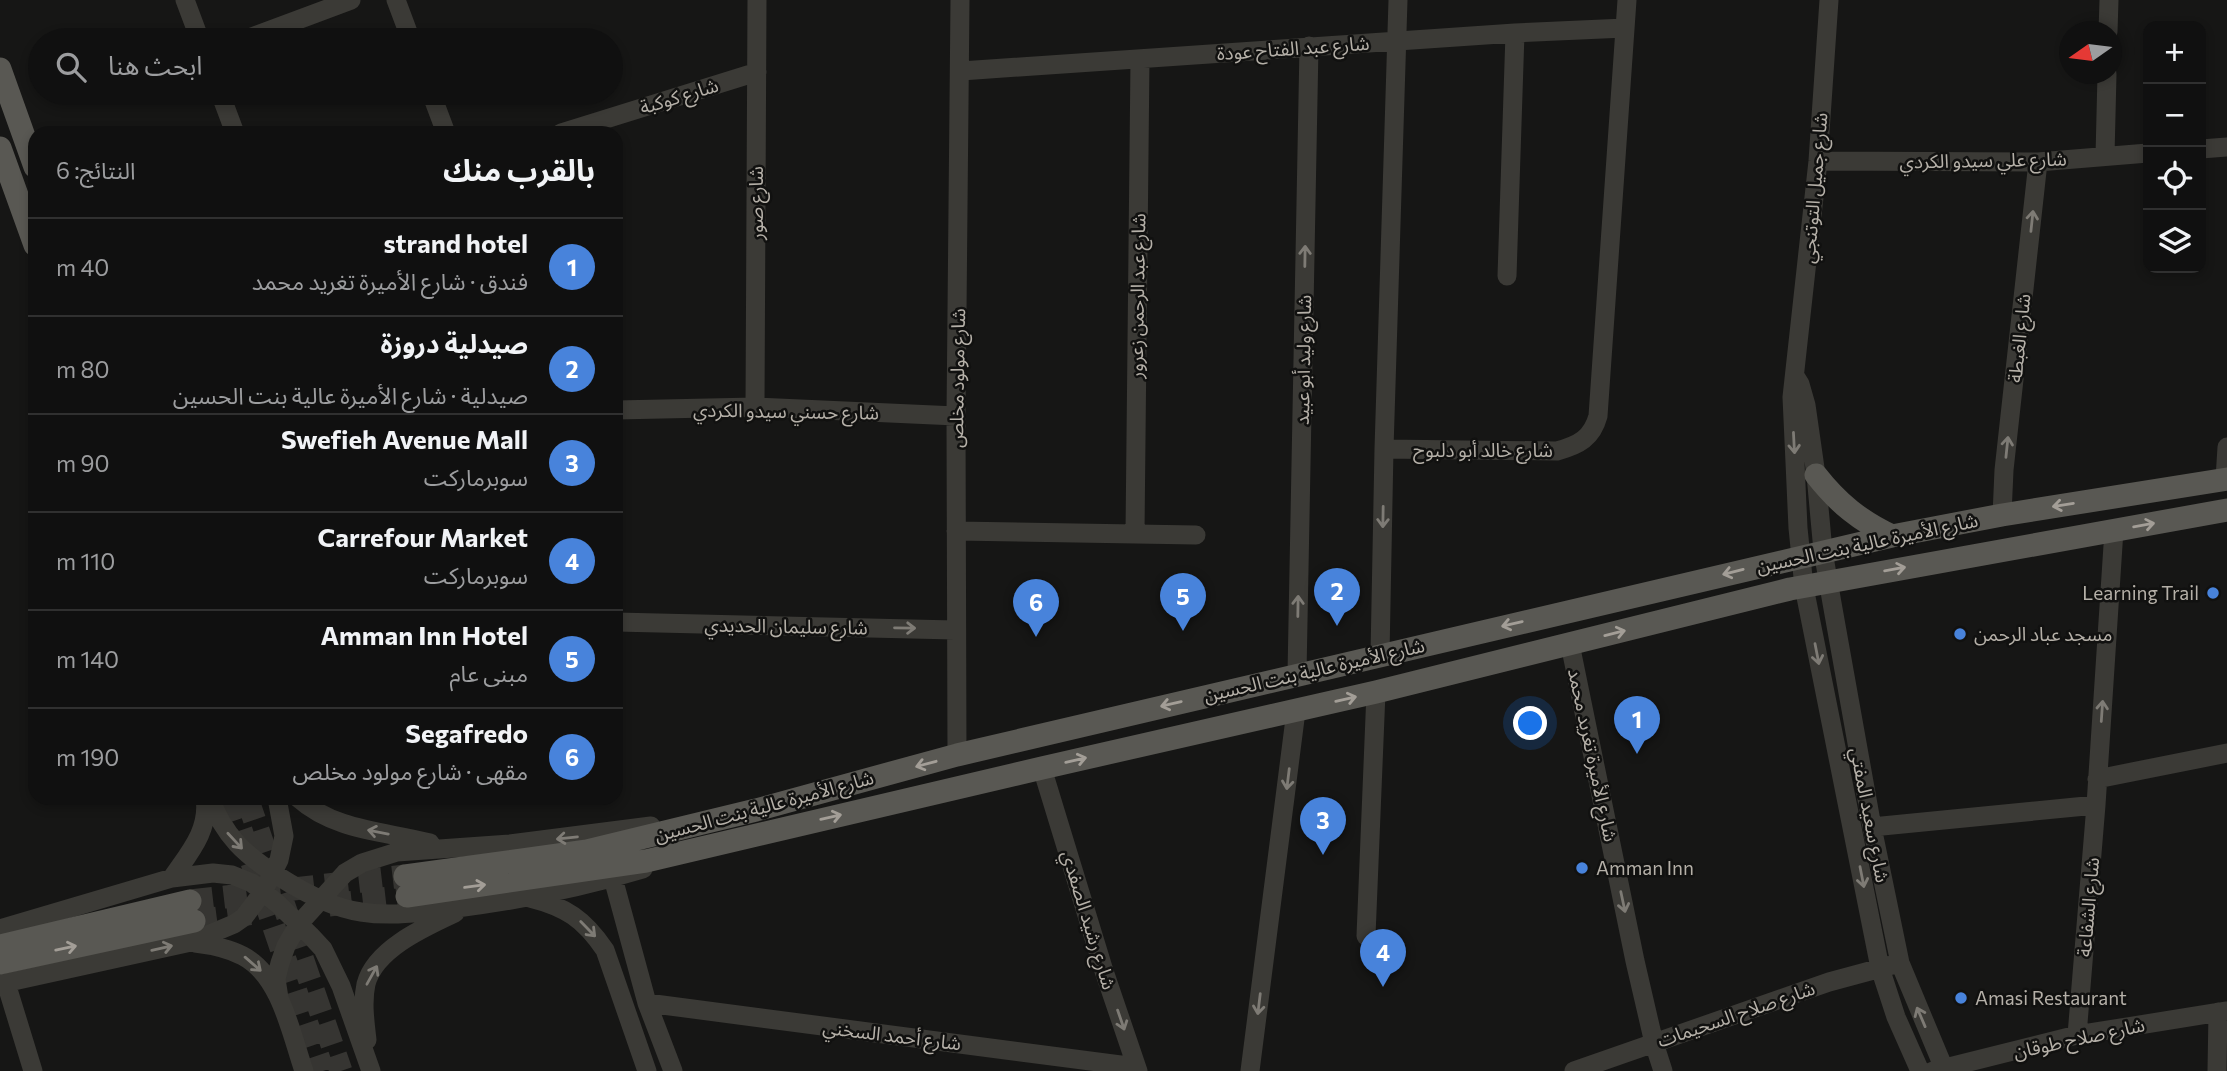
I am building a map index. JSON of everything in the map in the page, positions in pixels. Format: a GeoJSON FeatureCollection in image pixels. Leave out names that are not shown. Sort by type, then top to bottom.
{"type":"FeatureCollection","features":[{"type":"Feature","properties":{"kind":"main road"},"geometry":{"type":"LineString","coordinates":[[0,69],[28,147]]}},
{"type":"Feature","properties":{"kind":"main road"},"geometry":{"type":"LineString","coordinates":[[0,148],[28,226]]}},
{"type":"Feature","properties":{"kind":"main road"},"geometry":{"type":"LineString","coordinates":[[1816,475],[1831,495],[1849,511],[1892,536]]}},
{"type":"Feature","properties":{"kind":"main road","name":"شارع الأميرة عالية بنت الحسين"},"geometry":{"type":"LineString","coordinates":[[2226,479],[2002,515],[1800,556],[957,755],[755,810],[587,851],[406,886],[646,862],[1376,692],[1828,581],[2227,510]]}},
{"type":"Feature","properties":{"kind":"main road"},"geometry":{"type":"LineString","coordinates":[[0,946],[191,921]]}},
{"type":"Feature","properties":{"kind":"main road"},"geometry":{"type":"LineString","coordinates":[[2,977],[191,921]]}},
{"type":"Feature","properties":{"kind":"street"},"geometry":{"type":"LineString","coordinates":[[185,0],[196,28]]}},
{"type":"Feature","properties":{"kind":"street"},"geometry":{"type":"LineString","coordinates":[[276,28],[351,0]]}},
{"type":"Feature","properties":{"kind":"street"},"geometry":{"type":"LineString","coordinates":[[396,0],[406,28]]}},
{"type":"Feature","properties":{"kind":"street","name":"شارع صور"},"geometry":{"type":"LineString","coordinates":[[755,407],[757,0]]}},
{"type":"Feature","properties":{"kind":"street","name":"شارع مولود مخلص"},"geometry":{"type":"LineString","coordinates":[[957,755],[956,416],[960,0]]}},
{"type":"Feature","properties":{"kind":"street","name":"شارع خالد أبو دلبوح"},"geometry":{"type":"LineString","coordinates":[[1398,0],[1384,449],[1557,451],[1577,446],[1594,429],[1598,416],[1627,0]]}},
{"type":"Feature","properties":{"kind":"street","name":"شارع جميل التوتنجي"},"geometry":{"type":"LineString","coordinates":[[1800,556],[1791,397],[1818,161],[1829,0]]}},
{"type":"Feature","properties":{"kind":"street"},"geometry":{"type":"LineString","coordinates":[[2108,21],[2109,0]]}},
{"type":"Feature","properties":{"kind":"street","name":"شارع عبد الفتاح عودة"},"geometry":{"type":"LineString","coordinates":[[961,71],[1309,46],[1625,28]]}},
{"type":"Feature","properties":{"kind":"street"},"geometry":{"type":"LineString","coordinates":[[1507,276],[1516,33]]}},
{"type":"Feature","properties":{"kind":"street","name":"شارع وليد أبو عبيد"},"geometry":{"type":"LineString","coordinates":[[1297,674],[1309,46]]}},
{"type":"Feature","properties":{"kind":"street","name":"شارع عبد الرحمن زعرور"},"geometry":{"type":"LineString","coordinates":[[1135,533],[1140,59]]}},
{"type":"Feature","properties":{"kind":"street","name":"شارع كوكبة"},"geometry":{"type":"LineString","coordinates":[[583,126],[757,72]]}},
{"type":"Feature","properties":{"kind":"street"},"geometry":{"type":"LineString","coordinates":[[2105,156],[2107,84]]}},
{"type":"Feature","properties":{"kind":"street"},"geometry":{"type":"LineString","coordinates":[[224,105],[232,126]]}},
{"type":"Feature","properties":{"kind":"street"},"geometry":{"type":"LineString","coordinates":[[436,105],[443,126]]}},
{"type":"Feature","properties":{"kind":"street"},"geometry":{"type":"LineString","coordinates":[[2206,149],[2227,147]]}},
{"type":"Feature","properties":{"kind":"street","name":"شارع علي سيدو الكردي"},"geometry":{"type":"LineString","coordinates":[[1818,161],[2038,162],[2143,153]]}},
{"type":"Feature","properties":{"kind":"street","name":"شارع الغبطة"},"geometry":{"type":"LineString","coordinates":[[2002,515],[2004,470],[2038,162]]}},
{"type":"Feature","properties":{"kind":"street","name":"شارع جميل التوتنجي"},"geometry":{"type":"LineString","coordinates":[[1795,375],[1807,405],[1823,551]]}},
{"type":"Feature","properties":{"kind":"street","name":"شارع حسني سيدو الكردي"},"geometry":{"type":"LineString","coordinates":[[623,410],[755,407],[956,416]]}},
{"type":"Feature","properties":{"kind":"street"},"geometry":{"type":"LineString","coordinates":[[2226,479],[2227,447]]}},
{"type":"Feature","properties":{"kind":"street"},"geometry":{"type":"LineString","coordinates":[[1380,654],[1384,449]]}},
{"type":"Feature","properties":{"kind":"street","name":"شارع الشفاعة"},"geometry":{"type":"LineString","coordinates":[[2077,1035],[2098,779],[2114,530]]}},
{"type":"Feature","properties":{"kind":"street"},"geometry":{"type":"LineString","coordinates":[[956,531],[1196,535]]}},
{"type":"Feature","properties":{"kind":"street","name":"شارع سعيد المفتي"},"geometry":{"type":"LineString","coordinates":[[1823,551],[1872,827],[1900,963],[1940,1070]]}},
{"type":"Feature","properties":{"kind":"street","name":"شارع سعيد المفتي"},"geometry":{"type":"LineString","coordinates":[[1800,556],[1880,968],[1896,1017],[1920,1071]]}},
{"type":"Feature","properties":{"kind":"street","name":"شارع سليمان الحديدي"},"geometry":{"type":"LineString","coordinates":[[623,622],[956,629]]}},
{"type":"Feature","properties":{"kind":"street","name":"شارع الأميرة تغريد محمد"},"geometry":{"type":"LineString","coordinates":[[1570,643],[1654,1044],[1663,1071]]}},
{"type":"Feature","properties":{"kind":"street"},"geometry":{"type":"LineString","coordinates":[[1366,936],[1376,692]]}},
{"type":"Feature","properties":{"kind":"street"},"geometry":{"type":"LineString","coordinates":[[1251,1071],[1296,711]]}},
{"type":"Feature","properties":{"kind":"street"},"geometry":{"type":"LineString","coordinates":[[2098,779],[2227,753]]}},
{"type":"Feature","properties":{"kind":"street","name":"شارع رشيد الصفدي"},"geometry":{"type":"LineString","coordinates":[[1042,768],[1137,1069]]}},
{"type":"Feature","properties":{"kind":"street"},"geometry":{"type":"LineString","coordinates":[[172,877],[198,840],[207,805]]}},
{"type":"Feature","properties":{"kind":"street"},"geometry":{"type":"LineString","coordinates":[[212,805],[232,840],[273,873],[320,899],[359,912],[400,916],[529,898],[613,878],[765,833]]}},
{"type":"Feature","properties":{"kind":"street"},"geometry":{"type":"LineString","coordinates":[[191,921],[234,924],[244,917],[263,892],[279,860],[284,836],[278,805]]}},
{"type":"Feature","properties":{"kind":"street"},"geometry":{"type":"LineString","coordinates":[[307,805],[331,820],[444,848]]}},
{"type":"Feature","properties":{"kind":"street"},"geometry":{"type":"LineString","coordinates":[[1872,827],[2096,805]]}},
{"type":"Feature","properties":{"kind":"street"},"geometry":{"type":"LineString","coordinates":[[304,1071],[279,998],[276,979],[280,963],[298,925],[345,873],[362,863],[397,852],[586,836],[755,810]]}},
{"type":"Feature","properties":{"kind":"street"},"geometry":{"type":"LineString","coordinates":[[0,929],[172,877],[197,873],[232,875],[252,883],[323,949],[341,986],[370,1068]]}},
{"type":"Feature","properties":{"kind":"street"},"geometry":{"type":"LineString","coordinates":[[613,878],[647,1003],[673,1071]]}},
{"type":"Feature","properties":{"kind":"street"},"geometry":{"type":"LineString","coordinates":[[529,898],[569,912],[595,936],[605,950],[647,1071]]}},
{"type":"Feature","properties":{"kind":"street"},"geometry":{"type":"LineString","coordinates":[[370,1068],[364,1004],[366,984],[371,973],[390,950],[407,938],[469,906]]}},
{"type":"Feature","properties":{"kind":"street"},"geometry":{"type":"LineString","coordinates":[[191,921],[228,949],[251,960],[267,978],[279,998]]}},
{"type":"Feature","properties":{"kind":"street","name":"شارع صلاح السحيمات"},"geometry":{"type":"LineString","coordinates":[[1574,1071],[1829,982],[1900,963]]}},
{"type":"Feature","properties":{"kind":"street"},"geometry":{"type":"LineString","coordinates":[[2,977],[33,1071]]}},
{"type":"Feature","properties":{"kind":"street","name":"شارع أحمد السخني"},"geometry":{"type":"LineString","coordinates":[[647,1003],[1137,1069]]}},
{"type":"Feature","properties":{"kind":"street"},"geometry":{"type":"LineString","coordinates":[[2217,1071],[2222,1012]]}},
{"type":"Feature","properties":{"kind":"street","name":"شارع صلاح طوقان"},"geometry":{"type":"LineString","coordinates":[[1940,1070],[2077,1035],[2222,1012]]}},
{"type":"Feature","properties":{"kind":"tunnel"},"geometry":{"type":"LineString","coordinates":[[232,805],[323,1071]]}},
{"type":"Feature","properties":{"kind":"tunnel"},"geometry":{"type":"LineString","coordinates":[[249,805],[341,1071]]}},
{"type":"Feature","properties":{"kind":"tunnel"},"geometry":{"type":"LineString","coordinates":[[190,901],[405,876]]}},
{"type":"Feature","properties":{"kind":"tunnel"},"geometry":{"type":"LineString","coordinates":[[329,905],[407,896]]}},
{"type":"Feature","properties":{"kind":"tunnel"},"geometry":{"type":"LineString","coordinates":[[194,921],[256,913]]}},
{"type":"Feature","properties":{"kind":"place","name":"Learning Trail"},"geometry":{"type":"Point","coordinates":[2213,593]}},
{"type":"Feature","properties":{"kind":"place","name":"صيدلية دروزة"},"geometry":{"type":"Point","coordinates":[1337,626]}},
{"type":"Feature","properties":{"kind":"place","name":"Amman Inn Hotel"},"geometry":{"type":"Point","coordinates":[1183,631]}},
{"type":"Feature","properties":{"kind":"place","name":"مسجد عباد الرحمن"},"geometry":{"type":"Point","coordinates":[1960,634]}},
{"type":"Feature","properties":{"kind":"place","name":"Segafredo"},"geometry":{"type":"Point","coordinates":[1036,637]}},
{"type":"Feature","properties":{"kind":"place","name":"strand hotel"},"geometry":{"type":"Point","coordinates":[1637,754]}},
{"type":"Feature","properties":{"kind":"place","name":"Swefieh Avenue Mall"},"geometry":{"type":"Point","coordinates":[1323,855]}},
{"type":"Feature","properties":{"kind":"place","name":"Amman Inn"},"geometry":{"type":"Point","coordinates":[1582,868]}},
{"type":"Feature","properties":{"kind":"place","name":"Carrefour Market"},"geometry":{"type":"Point","coordinates":[1383,987]}},
{"type":"Feature","properties":{"kind":"place","name":"Amasi Restaurant"},"geometry":{"type":"Point","coordinates":[1961,998]}}]}
